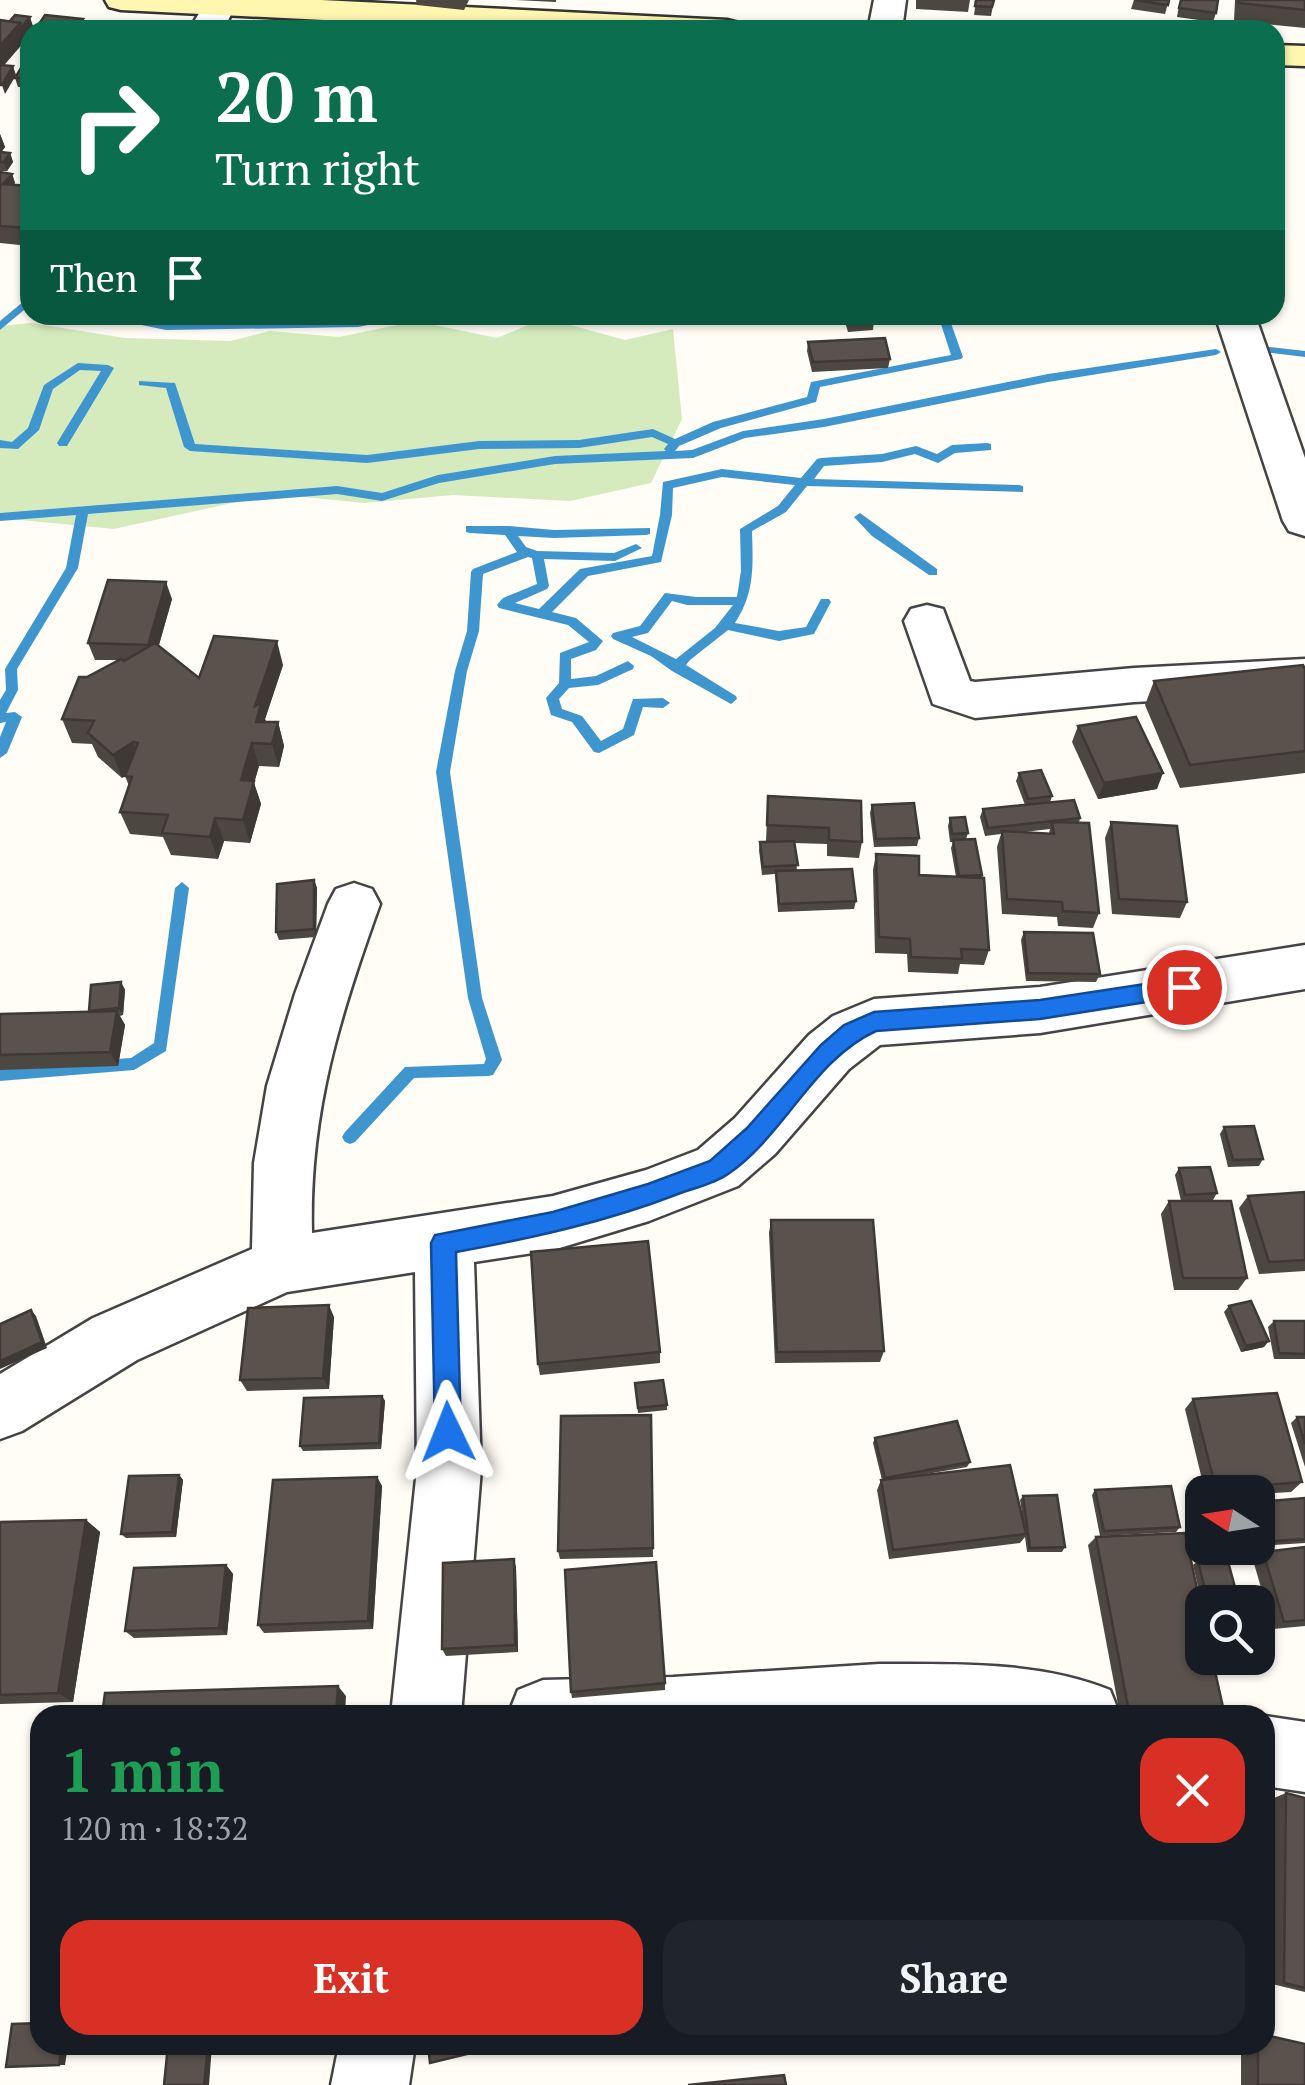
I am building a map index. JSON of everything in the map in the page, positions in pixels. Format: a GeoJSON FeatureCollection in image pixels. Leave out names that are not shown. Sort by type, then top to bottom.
{"type":"FeatureCollection","features":[{"type":"Feature","properties":{"kind":"street"},"geometry":{"type":"LineString","coordinates":[[120,0],[213,19],[362,7],[568,20]]}},
{"type":"Feature","properties":{"kind":"street"},"geometry":{"type":"LineString","coordinates":[[1238,325],[1305,522]]}},
{"type":"Feature","properties":{"kind":"street"},"geometry":{"type":"LineString","coordinates":[[927,621],[950,692],[975,700],[1134,685],[1305,676]]}},
{"type":"Feature","properties":{"kind":"street"},"geometry":{"type":"LineString","coordinates":[[282,1266],[284,1153],[293,1094],[308,1030],[354,904]]}},
{"type":"Feature","properties":{"kind":"street"},"geometry":{"type":"LineString","coordinates":[[0,1409],[116,1339],[282,1266],[553,1223],[718,1168],[755,1136],[830,1052],[852,1032],[874,1022],[1040,1010],[1305,967]]}},
{"type":"Feature","properties":{"kind":"street"},"geometry":{"type":"LineString","coordinates":[[427,1705],[449,1469],[444,1243]]}},
{"type":"Feature","properties":{"kind":"street"},"geometry":{"type":"LineString","coordinates":[[762,1705],[852,1698],[946,1697],[1030,1705]]}},
{"type":"Feature","properties":{"kind":"street"},"geometry":{"type":"LineString","coordinates":[[1275,1752],[1305,1757]]}},
{"type":"Feature","properties":{"kind":"street"},"geometry":{"type":"LineString","coordinates":[[370,2085],[374,2055]]}},
{"type":"Feature","properties":{"kind":"green space"},"geometry":{"type":"Polygon","coordinates":[[[44,325],[125,338],[230,341],[270,331],[339,337],[397,325],[435,325],[497,338],[528,325],[570,325],[625,340],[673,329],[682,419],[651,483],[570,501],[453,495],[364,503],[273,494],[114,529],[0,518],[0,326],[44,325]]]}},
{"type":"Feature","properties":{"kind":"building"},"geometry":{"type":"Polygon","coordinates":[[[976,0],[994,0],[992,7],[975,6],[976,0]]]}},
{"type":"Feature","properties":{"kind":"building"},"geometry":{"type":"Polygon","coordinates":[[[1134,0],[1169,0],[1168,5],[1134,0]]]}},
{"type":"Feature","properties":{"kind":"building"},"geometry":{"type":"Polygon","coordinates":[[[1181,0],[1218,0],[1216,13],[1179,8],[1181,0]]]}},
{"type":"Feature","properties":{"kind":"building"},"geometry":{"type":"Polygon","coordinates":[[[1305,0],[1305,10],[1239,3],[1305,0]]]}},
{"type":"Feature","properties":{"kind":"building"},"geometry":{"type":"Polygon","coordinates":[[[15,15],[30,17],[20,23],[9,22],[15,15]]]}},
{"type":"Feature","properties":{"kind":"building"},"geometry":{"type":"Polygon","coordinates":[[[45,15],[83,19],[82,20],[42,20],[45,15]]]}},
{"type":"Feature","properties":{"kind":"building"},"geometry":{"type":"Polygon","coordinates":[[[0,20],[20,23],[0,46],[0,20]]]}},
{"type":"Feature","properties":{"kind":"building"},"geometry":{"type":"Polygon","coordinates":[[[0,65],[13,66],[2,85],[0,85],[0,65]]]}},
{"type":"Feature","properties":{"kind":"building"},"geometry":{"type":"Polygon","coordinates":[[[0,152],[10,153],[4,162],[0,162],[0,152]]]}},
{"type":"Feature","properties":{"kind":"building"},"geometry":{"type":"Polygon","coordinates":[[[0,172],[12,174],[2,185],[0,184],[0,172]]]}},
{"type":"Feature","properties":{"kind":"building"},"geometry":{"type":"Polygon","coordinates":[[[0,184],[20,185],[20,227],[0,226],[0,184]]]}},
{"type":"Feature","properties":{"kind":"building"},"geometry":{"type":"Polygon","coordinates":[[[885,338],[890,359],[813,362],[808,342],[885,338]]]}},
{"type":"Feature","properties":{"kind":"building"},"geometry":{"type":"Polygon","coordinates":[[[108,580],[166,582],[148,645],[88,643],[108,580]]]}},
{"type":"Feature","properties":{"kind":"building"},"geometry":{"type":"Polygon","coordinates":[[[214,636],[277,641],[255,706],[261,703],[256,722],[278,722],[272,744],[252,743],[241,780],[254,781],[243,820],[215,818],[210,837],[162,833],[168,815],[120,812],[132,777],[125,776],[138,743],[133,742],[113,755],[88,733],[94,721],[62,719],[79,677],[124,661],[155,643],[199,678],[214,636]]]}},
{"type":"Feature","properties":{"kind":"building"},"geometry":{"type":"Polygon","coordinates":[[[1303,665],[1305,751],[1190,765],[1154,681],[1303,665]]]}},
{"type":"Feature","properties":{"kind":"building"},"geometry":{"type":"Polygon","coordinates":[[[1136,717],[1163,773],[1104,783],[1078,726],[1136,717]]]}},
{"type":"Feature","properties":{"kind":"building"},"geometry":{"type":"Polygon","coordinates":[[[1041,770],[1052,796],[1028,799],[1019,773],[1041,770]]]}},
{"type":"Feature","properties":{"kind":"building"},"geometry":{"type":"Polygon","coordinates":[[[768,796],[861,801],[862,842],[829,840],[829,828],[767,825],[768,796]]]}},
{"type":"Feature","properties":{"kind":"building"},"geometry":{"type":"Polygon","coordinates":[[[1074,800],[1080,818],[988,828],[983,809],[1074,800]]]}},
{"type":"Feature","properties":{"kind":"building"},"geometry":{"type":"Polygon","coordinates":[[[914,803],[919,838],[876,839],[872,805],[914,803]]]}},
{"type":"Feature","properties":{"kind":"building"},"geometry":{"type":"Polygon","coordinates":[[[965,817],[968,833],[952,834],[950,818],[965,817]]]}},
{"type":"Feature","properties":{"kind":"building"},"geometry":{"type":"Polygon","coordinates":[[[1052,822],[1089,823],[1099,913],[1063,911],[1062,902],[1007,899],[1002,831],[1054,834],[1052,822]]]}},
{"type":"Feature","properties":{"kind":"building"},"geometry":{"type":"Polygon","coordinates":[[[1111,822],[1177,826],[1187,902],[1119,899],[1111,822]]]}},
{"type":"Feature","properties":{"kind":"building"},"geometry":{"type":"Polygon","coordinates":[[[975,839],[982,875],[959,876],[953,840],[975,839]]]}},
{"type":"Feature","properties":{"kind":"building"},"geometry":{"type":"Polygon","coordinates":[[[794,841],[798,865],[763,867],[760,842],[794,841]]]}},
{"type":"Feature","properties":{"kind":"building"},"geometry":{"type":"Polygon","coordinates":[[[876,854],[919,856],[919,875],[984,878],[989,950],[961,949],[962,959],[911,957],[910,939],[879,937],[876,854]]]}},
{"type":"Feature","properties":{"kind":"building"},"geometry":{"type":"Polygon","coordinates":[[[852,869],[856,901],[779,904],[776,871],[852,869]]]}},
{"type":"Feature","properties":{"kind":"building"},"geometry":{"type":"Polygon","coordinates":[[[314,880],[314,929],[276,932],[277,884],[314,880]]]}},
{"type":"Feature","properties":{"kind":"building"},"geometry":{"type":"Polygon","coordinates":[[[1024,932],[1093,933],[1100,974],[1028,973],[1024,932]]]}},
{"type":"Feature","properties":{"kind":"building"},"geometry":{"type":"Polygon","coordinates":[[[121,982],[119,1008],[89,1011],[91,985],[121,982]]]}},
{"type":"Feature","properties":{"kind":"building"},"geometry":{"type":"Polygon","coordinates":[[[117,1011],[110,1052],[0,1055],[0,1014],[117,1011]]]}},
{"type":"Feature","properties":{"kind":"building"},"geometry":{"type":"Polygon","coordinates":[[[1254,1126],[1263,1159],[1233,1160],[1224,1127],[1254,1126]]]}},
{"type":"Feature","properties":{"kind":"building"},"geometry":{"type":"Polygon","coordinates":[[[1210,1167],[1217,1193],[1185,1195],[1179,1168],[1210,1167]]]}},
{"type":"Feature","properties":{"kind":"building"},"geometry":{"type":"Polygon","coordinates":[[[1305,1192],[1305,1260],[1269,1262],[1248,1196],[1305,1192]]]}},
{"type":"Feature","properties":{"kind":"building"},"geometry":{"type":"Polygon","coordinates":[[[1169,1201],[1231,1201],[1247,1278],[1183,1278],[1169,1201]]]}},
{"type":"Feature","properties":{"kind":"building"},"geometry":{"type":"Polygon","coordinates":[[[771,1220],[873,1220],[884,1351],[777,1352],[771,1220]]]}},
{"type":"Feature","properties":{"kind":"building"},"geometry":{"type":"Polygon","coordinates":[[[648,1241],[660,1352],[538,1364],[531,1252],[648,1241]]]}},
{"type":"Feature","properties":{"kind":"building"},"geometry":{"type":"Polygon","coordinates":[[[1251,1301],[1269,1341],[1246,1346],[1229,1306],[1251,1301]]]}},
{"type":"Feature","properties":{"kind":"building"},"geometry":{"type":"Polygon","coordinates":[[[329,1305],[323,1378],[240,1380],[248,1308],[329,1305]]]}},
{"type":"Feature","properties":{"kind":"building"},"geometry":{"type":"Polygon","coordinates":[[[31,1310],[42,1342],[0,1361],[0,1324],[31,1310]]]}},
{"type":"Feature","properties":{"kind":"building"},"geometry":{"type":"Polygon","coordinates":[[[1274,1321],[1305,1321],[1305,1354],[1279,1353],[1274,1321]]]}},
{"type":"Feature","properties":{"kind":"building"},"geometry":{"type":"Polygon","coordinates":[[[663,1380],[667,1405],[638,1408],[635,1383],[663,1380]]]}},
{"type":"Feature","properties":{"kind":"building"},"geometry":{"type":"Polygon","coordinates":[[[1277,1393],[1302,1482],[1275,1484],[1275,1475],[1212,1475],[1193,1399],[1277,1393]]]}},
{"type":"Feature","properties":{"kind":"building"},"geometry":{"type":"Polygon","coordinates":[[[382,1396],[379,1443],[300,1446],[304,1398],[382,1396]]]}},
{"type":"Feature","properties":{"kind":"building"},"geometry":{"type":"Polygon","coordinates":[[[651,1415],[653,1548],[558,1551],[561,1416],[651,1415]]]}},
{"type":"Feature","properties":{"kind":"building"},"geometry":{"type":"Polygon","coordinates":[[[1297,1417],[1305,1417],[1305,1444],[1297,1417]]]}},
{"type":"Feature","properties":{"kind":"building"},"geometry":{"type":"Polygon","coordinates":[[[957,1421],[970,1462],[885,1478],[875,1438],[957,1421]]]}},
{"type":"Feature","properties":{"kind":"building"},"geometry":{"type":"Polygon","coordinates":[[[1010,1465],[1026,1534],[893,1550],[881,1480],[1010,1465]]]}},
{"type":"Feature","properties":{"kind":"building"},"geometry":{"type":"Polygon","coordinates":[[[179,1475],[172,1532],[121,1534],[129,1476],[179,1475]]]}},
{"type":"Feature","properties":{"kind":"building"},"geometry":{"type":"Polygon","coordinates":[[[377,1477],[368,1621],[258,1625],[273,1480],[377,1477]]]}},
{"type":"Feature","properties":{"kind":"building"},"geometry":{"type":"Polygon","coordinates":[[[1171,1486],[1180,1527],[1104,1531],[1095,1490],[1171,1486]]]}},
{"type":"Feature","properties":{"kind":"building"},"geometry":{"type":"Polygon","coordinates":[[[1057,1495],[1065,1547],[1030,1548],[1023,1496],[1057,1495]]]}},
{"type":"Feature","properties":{"kind":"building"},"geometry":{"type":"Polygon","coordinates":[[[1305,1498],[1305,1539],[1275,1541],[1275,1501],[1305,1498]]]}},
{"type":"Feature","properties":{"kind":"building"},"geometry":{"type":"Polygon","coordinates":[[[86,1520],[58,1693],[0,1695],[0,1522],[86,1520]]]}},
{"type":"Feature","properties":{"kind":"building"},"geometry":{"type":"Polygon","coordinates":[[[1185,1533],[1185,1565],[1192,1565],[1196,1585],[1185,1585],[1185,1675],[1216,1675],[1223,1705],[1128,1705],[1096,1537],[1185,1533]]]}},
{"type":"Feature","properties":{"kind":"building"},"geometry":{"type":"Polygon","coordinates":[[[1305,1547],[1305,1620],[1284,1622],[1267,1565],[1275,1565],[1275,1551],[1305,1547]]]}},
{"type":"Feature","properties":{"kind":"building"},"geometry":{"type":"Polygon","coordinates":[[[514,1559],[515,1645],[442,1649],[443,1563],[514,1559]]]}},
{"type":"Feature","properties":{"kind":"building"},"geometry":{"type":"Polygon","coordinates":[[[656,1562],[665,1683],[571,1692],[565,1570],[656,1562]]]}},
{"type":"Feature","properties":{"kind":"building"},"geometry":{"type":"Polygon","coordinates":[[[226,1565],[219,1628],[125,1631],[134,1568],[226,1565]]]}},
{"type":"Feature","properties":{"kind":"building"},"geometry":{"type":"Polygon","coordinates":[[[1199,1565],[1229,1565],[1234,1585],[1204,1585],[1199,1565]]]}},
{"type":"Feature","properties":{"kind":"building"},"geometry":{"type":"Polygon","coordinates":[[[338,1686],[337,1705],[103,1705],[105,1693],[338,1686]]]}},
{"type":"Feature","properties":{"kind":"building"},"geometry":{"type":"Polygon","coordinates":[[[1286,1793],[1305,1798],[1305,1988],[1284,1983],[1286,1793]]]}},
{"type":"Feature","properties":{"kind":"building"},"geometry":{"type":"Polygon","coordinates":[[[30,2023],[30,2055],[60,2055],[59,2065],[6,2067],[12,2024],[30,2023]]]}},
{"type":"Feature","properties":{"kind":"building"},"geometry":{"type":"Polygon","coordinates":[[[1275,2037],[1305,2044],[1305,2085],[1258,2085],[1258,2055],[1275,2055],[1275,2037]]]}},
{"type":"Feature","properties":{"kind":"building"},"geometry":{"type":"Polygon","coordinates":[[[167,2055],[207,2055],[204,2085],[164,2085],[167,2055]]]}},
{"type":"Feature","properties":{"kind":"building"},"geometry":{"type":"Polygon","coordinates":[[[429,2055],[463,2055],[430,2063],[429,2055]]]}},
{"type":"Feature","properties":{"kind":"building"},"geometry":{"type":"Polygon","coordinates":[[[784,2075],[786,2085],[688,2085],[784,2075]]]}},
{"type":"Feature","properties":{"kind":"waterway"},"geometry":{"type":"LineString","coordinates":[[0,327],[20,308]]}},
{"type":"Feature","properties":{"kind":"waterway"},"geometry":{"type":"LineString","coordinates":[[156,325],[294,325]]}},
{"type":"Feature","properties":{"kind":"waterway"},"geometry":{"type":"LineString","coordinates":[[675,443],[717,425],[812,399],[815,384],[957,357],[946,325]]}},
{"type":"Feature","properties":{"kind":"waterway"},"geometry":{"type":"LineString","coordinates":[[1269,350],[1305,354]]}},
{"type":"Feature","properties":{"kind":"waterway"},"geometry":{"type":"LineString","coordinates":[[0,517],[337,490],[382,497],[438,479],[555,460],[693,454],[743,435],[824,423],[1048,378],[1216,352]]}},
{"type":"Feature","properties":{"kind":"waterway"},"geometry":{"type":"LineString","coordinates":[[0,444],[14,446],[33,430],[48,387],[78,366],[108,368],[63,443]]}},
{"type":"Feature","properties":{"kind":"waterway"},"geometry":{"type":"LineString","coordinates":[[143,383],[171,385],[190,447],[367,459],[479,445],[579,444],[653,433],[675,443]]}},
{"type":"Feature","properties":{"kind":"waterway"},"geometry":{"type":"LineString","coordinates":[[670,449],[675,443]]}},
{"type":"Feature","properties":{"kind":"waterway"},"geometry":{"type":"LineString","coordinates":[[804,482],[821,462],[882,458],[916,450],[938,459],[952,449],[987,447]]}},
{"type":"Feature","properties":{"kind":"waterway"},"geometry":{"type":"LineString","coordinates":[[543,613],[584,572],[657,559],[666,515],[667,485],[722,473],[804,482]]}},
{"type":"Feature","properties":{"kind":"waterway"},"geometry":{"type":"LineString","coordinates":[[741,602],[746,584],[746,529],[782,509],[804,482]]}},
{"type":"Feature","properties":{"kind":"waterway"},"geometry":{"type":"LineString","coordinates":[[804,482],[1019,489]]}},
{"type":"Feature","properties":{"kind":"waterway"},"geometry":{"type":"LineString","coordinates":[[0,712],[12,690],[11,669],[72,568],[83,511]]}},
{"type":"Feature","properties":{"kind":"waterway"},"geometry":{"type":"LineString","coordinates":[[860,517],[933,572]]}},
{"type":"Feature","properties":{"kind":"waterway"},"geometry":{"type":"LineString","coordinates":[[470,529],[510,531]]}},
{"type":"Feature","properties":{"kind":"waterway"},"geometry":{"type":"LineString","coordinates":[[510,531],[646,531]]}},
{"type":"Feature","properties":{"kind":"waterway"},"geometry":{"type":"LineString","coordinates":[[510,531],[519,547],[537,555]]}},
{"type":"Feature","properties":{"kind":"waterway"},"geometry":{"type":"LineString","coordinates":[[537,555],[615,557],[636,548]]}},
{"type":"Feature","properties":{"kind":"waterway"},"geometry":{"type":"LineString","coordinates":[[350,1137],[410,1072],[488,1070],[494,1060],[475,998],[443,772],[461,671],[473,631],[477,572],[525,554]]}},
{"type":"Feature","properties":{"kind":"waterway"},"geometry":{"type":"LineString","coordinates":[[537,555],[543,586],[503,605],[572,621],[597,641],[592,647],[565,656],[565,684]]}},
{"type":"Feature","properties":{"kind":"waterway"},"geometry":{"type":"LineString","coordinates":[[678,666],[617,636],[644,630],[669,596],[741,602]]}},
{"type":"Feature","properties":{"kind":"waterway"},"geometry":{"type":"LineString","coordinates":[[725,625],[741,602]]}},
{"type":"Feature","properties":{"kind":"waterway"},"geometry":{"type":"LineString","coordinates":[[725,625],[779,636],[810,631],[825,602]]}},
{"type":"Feature","properties":{"kind":"waterway"},"geometry":{"type":"LineString","coordinates":[[678,666],[725,625]]}},
{"type":"Feature","properties":{"kind":"waterway"},"geometry":{"type":"LineString","coordinates":[[565,684],[598,680],[628,666]]}},
{"type":"Feature","properties":{"kind":"waterway"},"geometry":{"type":"LineString","coordinates":[[678,666],[731,699]]}},
{"type":"Feature","properties":{"kind":"waterway"},"geometry":{"type":"LineString","coordinates":[[565,684],[552,698],[556,712],[577,719],[599,748],[629,732],[638,702],[663,703]]}},
{"type":"Feature","properties":{"kind":"waterway"},"geometry":{"type":"LineString","coordinates":[[0,718],[15,717],[0,753]]}},
{"type":"Feature","properties":{"kind":"waterway"},"geometry":{"type":"LineString","coordinates":[[0,1074],[134,1064],[161,1046],[182,888]]}},
{"type":"Feature","properties":{"kind":"route"},"geometry":{"type":"LineString","coordinates":[[448,1432],[444,1243],[553,1223],[718,1168],[755,1136],[830,1052],[852,1032],[874,1022],[1040,1010],[1184,987]]}}]}
